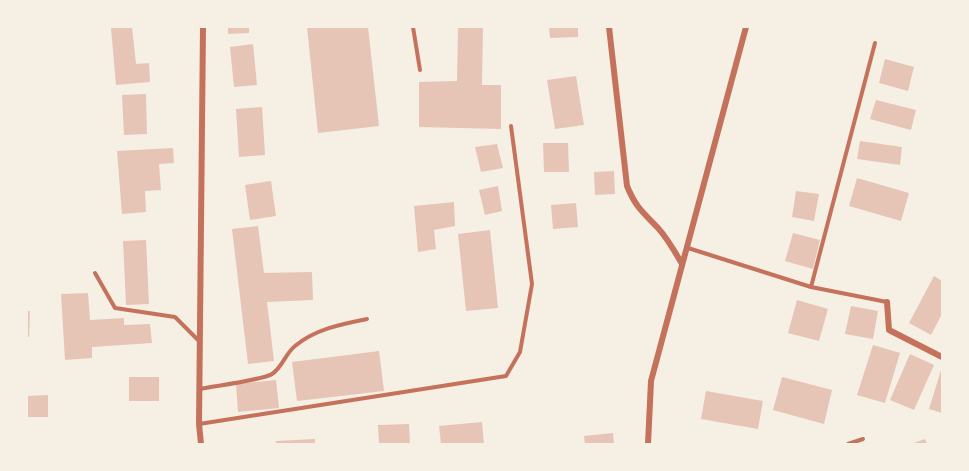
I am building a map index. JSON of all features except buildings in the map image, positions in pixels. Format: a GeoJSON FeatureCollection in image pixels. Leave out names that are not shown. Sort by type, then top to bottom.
{"type":"FeatureCollection","features":[{"type":"Feature","properties":{"kind":"street"},"geometry":{"type":"LineString","coordinates":[[201,444],[199,424],[203,27]]}},
{"type":"Feature","properties":{"kind":"street"},"geometry":{"type":"LineString","coordinates":[[609,27],[627,186],[633,202],[658,228],[682,264]]}},
{"type":"Feature","properties":{"kind":"street"},"geometry":{"type":"LineString","coordinates":[[648,444],[651,381],[746,27]]}},
{"type":"Feature","properties":{"kind":"street"},"geometry":{"type":"LineString","coordinates":[[887,302],[889,330],[942,357]]}},
{"type":"Feature","properties":{"kind":"lane"},"geometry":{"type":"LineString","coordinates":[[413,27],[420,70]]}},
{"type":"Feature","properties":{"kind":"lane"},"geometry":{"type":"LineString","coordinates":[[811,287],[875,43]]}},
{"type":"Feature","properties":{"kind":"lane"},"geometry":{"type":"LineString","coordinates":[[199,424],[506,376],[520,352],[532,284],[511,126]]}},
{"type":"Feature","properties":{"kind":"lane"},"geometry":{"type":"LineString","coordinates":[[687,248],[811,287],[887,302]]}},
{"type":"Feature","properties":{"kind":"lane"},"geometry":{"type":"LineString","coordinates":[[95,273],[115,308],[175,317],[200,343]]}},
{"type":"Feature","properties":{"kind":"lane"},"geometry":{"type":"LineString","coordinates":[[200,389],[267,377],[279,369],[293,347],[308,337],[337,325],[368,319]]}},
{"type":"Feature","properties":{"kind":"lane"},"geometry":{"type":"LineString","coordinates":[[848,444],[863,439]]}}]}
